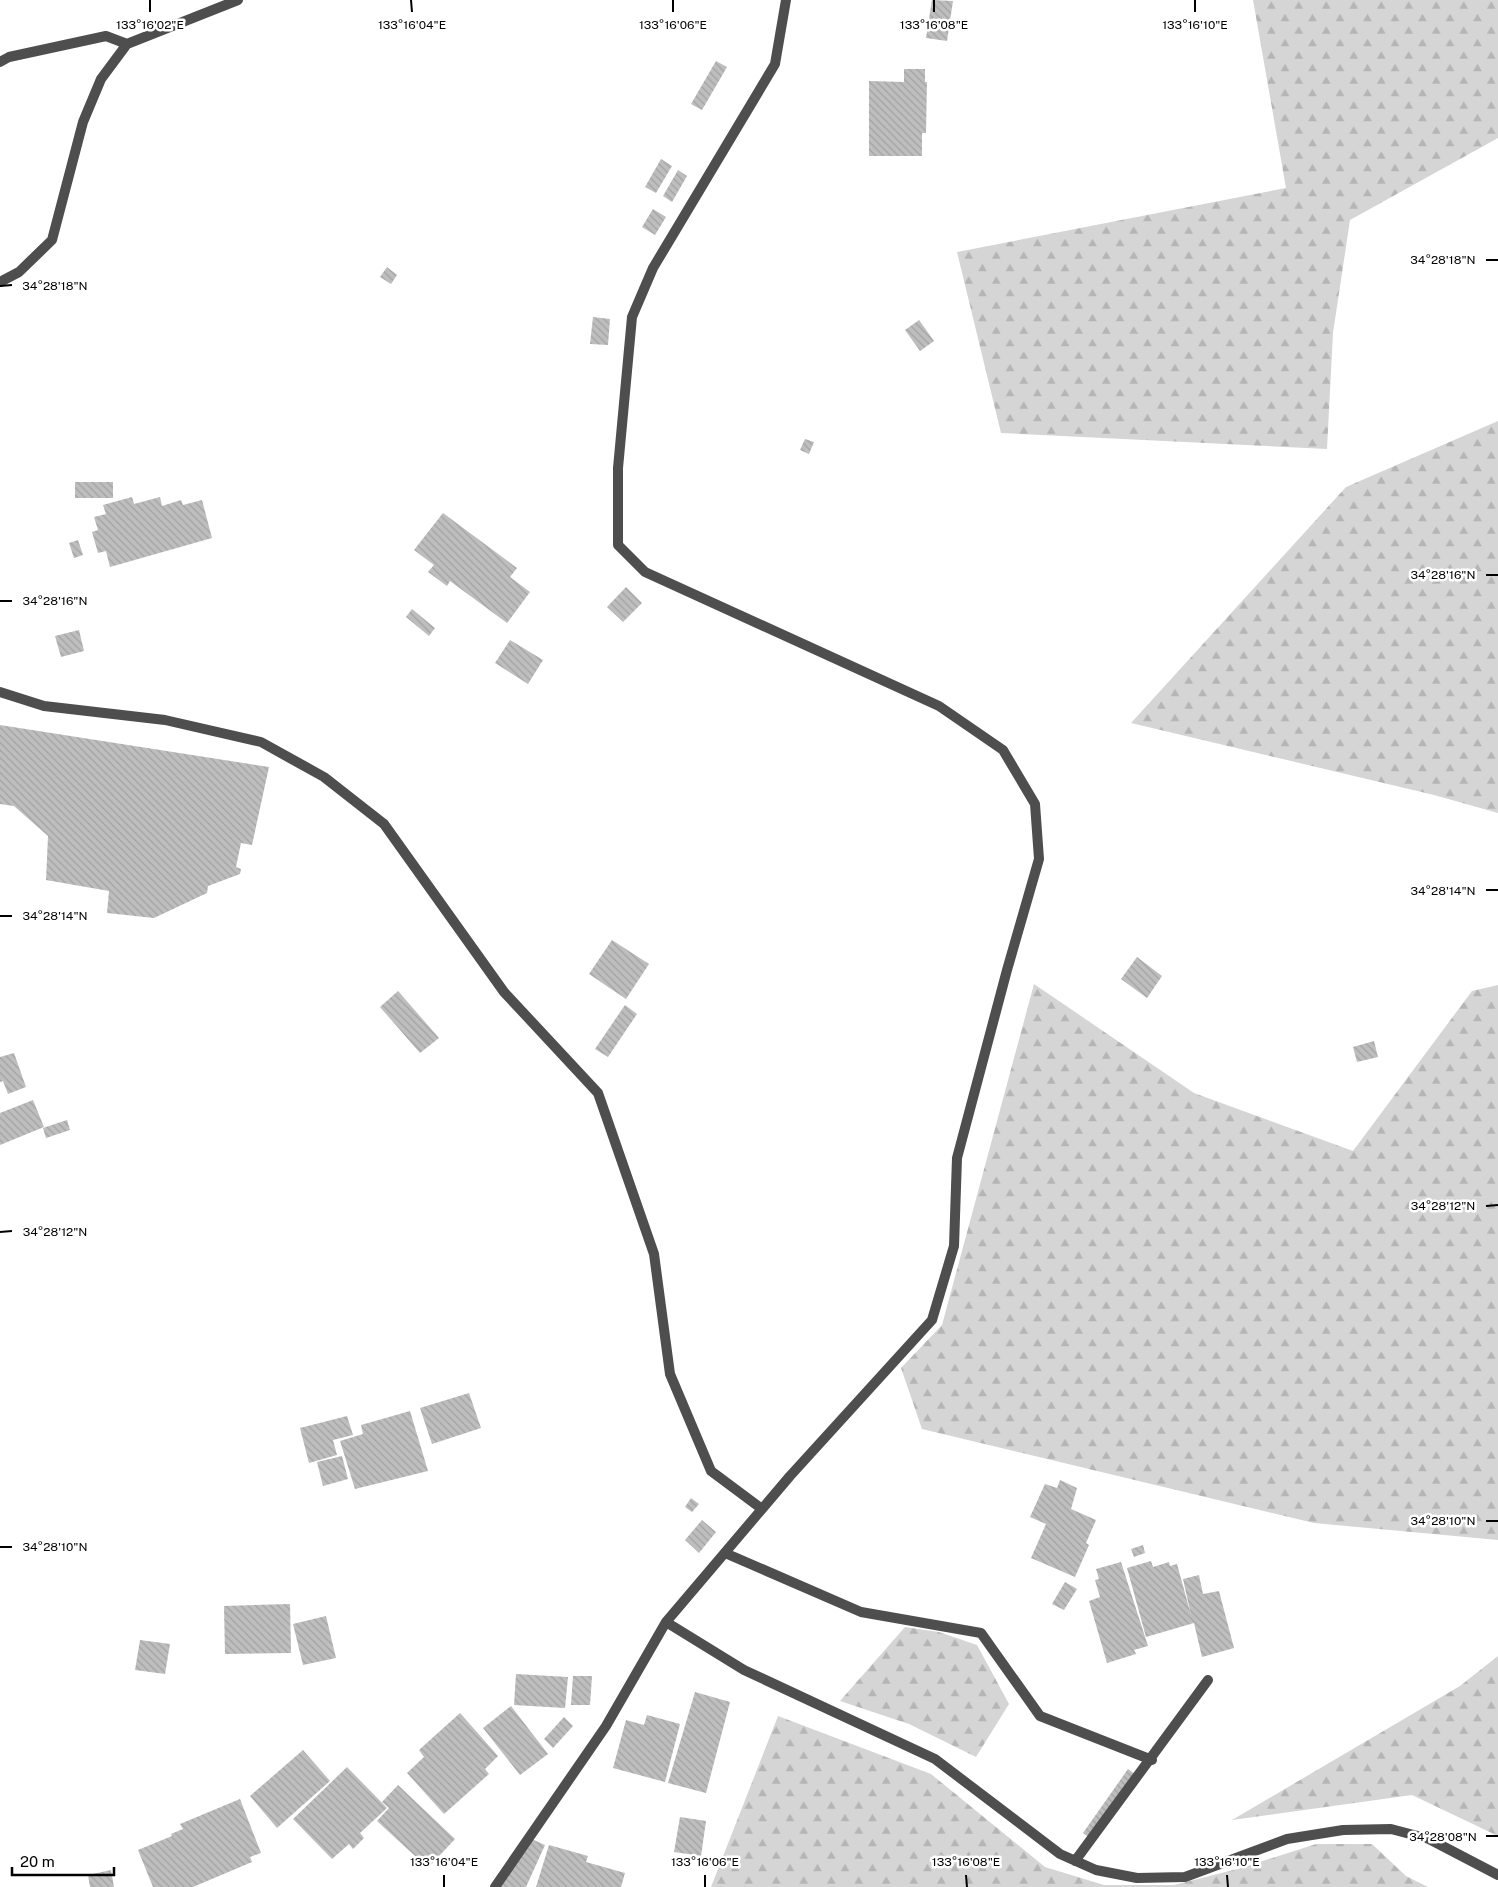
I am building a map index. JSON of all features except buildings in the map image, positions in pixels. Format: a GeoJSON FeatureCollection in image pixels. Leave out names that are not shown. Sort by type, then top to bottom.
{"type":"FeatureCollection","features":[{"type":"Feature","properties":{"kind":"street"},"geometry":{"type":"LineString","coordinates":[[0,282],[18,272],[52,240],[83,122],[101,79],[127,44],[238,0]]}},
{"type":"Feature","properties":{"kind":"street"},"geometry":{"type":"LineString","coordinates":[[495,1887],[606,1726],[666,1622],[762,1510],[932,1320],[954,1246],[957,1158],[1006,970],[1039,859],[1035,804],[1003,750],[939,706],[645,572],[618,545],[618,468],[632,317],[653,268],[776,64],[786,0]]}},
{"type":"Feature","properties":{"kind":"street"},"geometry":{"type":"LineString","coordinates":[[0,62],[9,57],[106,36],[127,44]]}},
{"type":"Feature","properties":{"kind":"street"},"geometry":{"type":"LineString","coordinates":[[0,692],[44,706],[165,720],[261,742],[324,777],[384,824],[504,992],[598,1093],[654,1254],[670,1374],[711,1471],[762,1510]]}},
{"type":"Feature","properties":{"kind":"street"},"geometry":{"type":"LineString","coordinates":[[725,1553],[861,1612],[982,1633],[1040,1716],[1152,1760]]}},
{"type":"Feature","properties":{"kind":"street"},"geometry":{"type":"LineString","coordinates":[[666,1622],[744,1670],[935,1759],[1060,1854],[1096,1870],[1137,1878],[1185,1877],[1287,1839],[1343,1830],[1392,1829],[1429,1839],[1498,1875]]}},
{"type":"Feature","properties":{"kind":"street"},"geometry":{"type":"LineString","coordinates":[[1075,1861],[1152,1760],[1208,1680]]}},
{"type":"Feature","properties":{"kind":"green space"},"geometry":{"type":"Polygon","coordinates":[[[1253,0],[1498,0],[1498,138],[1350,220],[1333,333],[1327,449],[1001,433],[957,252],[1286,188],[1253,0]]]}},
{"type":"Feature","properties":{"kind":"green space"},"geometry":{"type":"Polygon","coordinates":[[[1498,421],[1498,813],[1434,795],[1131,723],[1346,487],[1498,421]]]}},
{"type":"Feature","properties":{"kind":"green space"},"geometry":{"type":"Polygon","coordinates":[[[1034,984],[1194,1093],[1353,1151],[1472,991],[1498,985],[1498,1540],[1314,1523],[922,1429],[901,1368],[942,1325],[1034,984]]]}},
{"type":"Feature","properties":{"kind":"green space"},"geometry":{"type":"Polygon","coordinates":[[[905,1627],[939,1632],[977,1645],[1009,1704],[976,1757],[909,1724],[840,1701],[905,1627]]]}},
{"type":"Feature","properties":{"kind":"green space"},"geometry":{"type":"Polygon","coordinates":[[[1498,1656],[1498,1836],[1412,1795],[1232,1820],[1460,1686],[1498,1656]]]}},
{"type":"Feature","properties":{"kind":"green space"},"geometry":{"type":"Polygon","coordinates":[[[778,1716],[931,1774],[1045,1867],[1104,1885],[1174,1885],[1241,1868],[1316,1844],[1372,1844],[1406,1876],[1428,1887],[711,1887],[778,1716]]]}}]}
